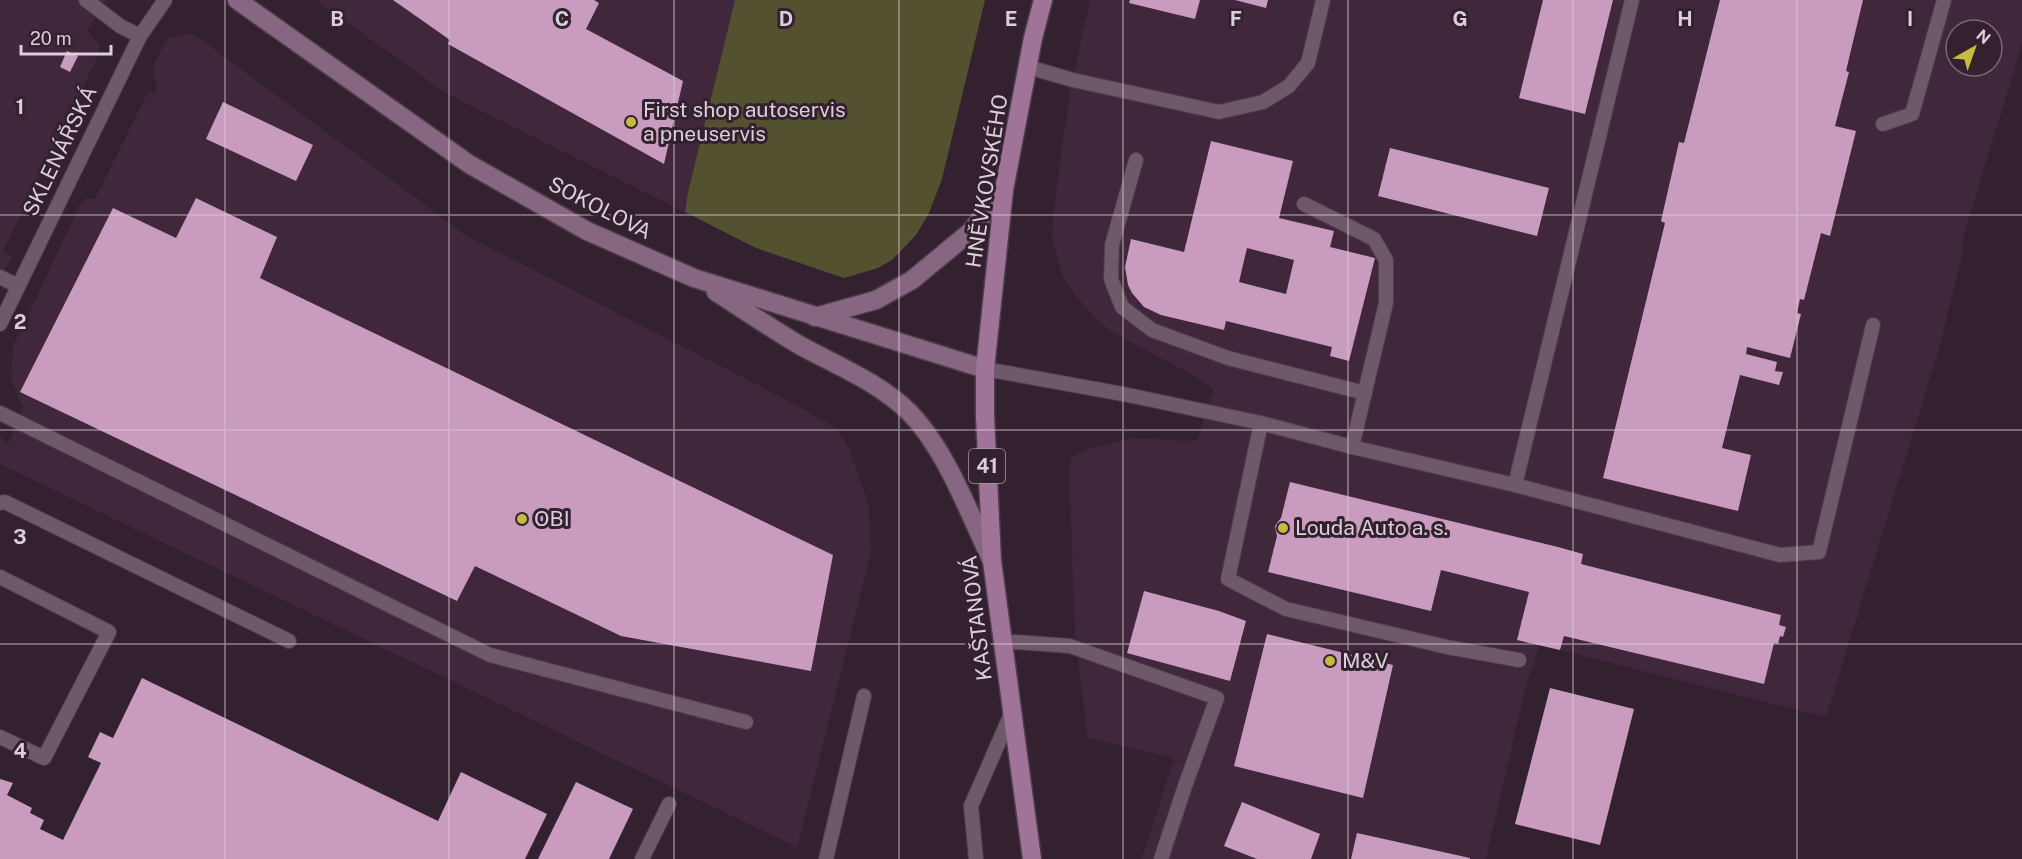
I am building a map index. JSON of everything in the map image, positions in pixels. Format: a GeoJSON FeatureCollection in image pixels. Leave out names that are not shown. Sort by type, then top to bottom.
{"type":"FeatureCollection","features":[{"type":"Feature","properties":{"kind":"main road","name":"HNĚVKOVSKÉHO"},"geometry":{"type":"LineString","coordinates":[[985,369],[1004,190],[1043,0]]}},
{"type":"Feature","properties":{"kind":"main road","name":"KAŠTANOVÁ"},"geometry":{"type":"LineString","coordinates":[[985,369],[992,561],[1032,859]]}},
{"type":"Feature","properties":{"kind":"street","name":"SOKOLOVA"},"geometry":{"type":"LineString","coordinates":[[249,4],[469,164],[587,231],[694,278],[985,369]]}},
{"type":"Feature","properties":{"kind":"street"},"geometry":{"type":"LineString","coordinates":[[815,317],[876,300],[912,280],[970,232],[1004,190]]}},
{"type":"Feature","properties":{"kind":"street"},"geometry":{"type":"LineString","coordinates":[[694,278],[798,344],[880,390],[910,413],[943,458],[992,561]]}},
{"type":"Feature","properties":{"kind":"lane"},"geometry":{"type":"LineString","coordinates":[[86,0],[120,26],[140,36]]}},
{"type":"Feature","properties":{"kind":"lane","name":"SKLENÁŘSKÁ"},"geometry":{"type":"LineString","coordinates":[[0,324],[140,36],[165,0]]}},
{"type":"Feature","properties":{"kind":"lane"},"geometry":{"type":"LineString","coordinates":[[1028,67],[1073,80],[1219,112],[1263,102],[1289,86],[1308,63],[1323,0]]}},
{"type":"Feature","properties":{"kind":"lane"},"geometry":{"type":"LineString","coordinates":[[1515,484],[1632,0]]}},
{"type":"Feature","properties":{"kind":"lane"},"geometry":{"type":"LineString","coordinates":[[1883,124],[1912,114],[1944,0]]}},
{"type":"Feature","properties":{"kind":"lane"},"geometry":{"type":"LineString","coordinates":[[1136,160],[1112,245],[1111,279],[1122,307],[1152,330],[1227,358],[1365,393]]}},
{"type":"Feature","properties":{"kind":"lane"},"geometry":{"type":"LineString","coordinates":[[1304,204],[1374,239],[1386,260],[1386,303],[1352,447]]}},
{"type":"Feature","properties":{"kind":"lane"},"geometry":{"type":"LineString","coordinates":[[0,277],[18,286]]}},
{"type":"Feature","properties":{"kind":"lane"},"geometry":{"type":"LineString","coordinates":[[985,369],[1123,394],[1261,423],[1352,447],[1515,484],[1780,555],[1819,552],[1873,325]]}},
{"type":"Feature","properties":{"kind":"lane"},"geometry":{"type":"LineString","coordinates":[[0,413],[490,655],[746,722]]}},
{"type":"Feature","properties":{"kind":"lane"},"geometry":{"type":"LineString","coordinates":[[1261,423],[1228,579],[1286,609],[1446,646],[1519,660]]}},
{"type":"Feature","properties":{"kind":"lane"},"geometry":{"type":"LineString","coordinates":[[0,503],[5,502],[290,641]]}},
{"type":"Feature","properties":{"kind":"lane"},"geometry":{"type":"LineString","coordinates":[[0,577],[109,633],[44,758],[0,737]]}},
{"type":"Feature","properties":{"kind":"lane"},"geometry":{"type":"LineString","coordinates":[[1001,641],[1070,646],[1218,699],[1185,786],[1161,859]]}},
{"type":"Feature","properties":{"kind":"lane"},"geometry":{"type":"LineString","coordinates":[[826,859],[864,696]]}},
{"type":"Feature","properties":{"kind":"lane"},"geometry":{"type":"LineString","coordinates":[[976,859],[971,806],[1011,714]]}},
{"type":"Feature","properties":{"kind":"lane"},"geometry":{"type":"LineString","coordinates":[[642,859],[669,804]]}},
{"type":"Feature","properties":{"kind":"shaded area"},"geometry":{"type":"Polygon","coordinates":[[[0,0],[107,0],[87,31],[99,45],[98,56],[3,251],[12,256],[0,278],[0,0]]]}},
{"type":"Feature","properties":{"kind":"shaded area"},"geometry":{"type":"Polygon","coordinates":[[[316,0],[735,0],[685,212],[447,94],[316,0]]]}},
{"type":"Feature","properties":{"kind":"shaded area"},"geometry":{"type":"Polygon","coordinates":[[[735,0],[985,0],[942,179],[929,213],[916,235],[892,260],[878,268],[844,278],[756,248],[685,212],[735,0]]]}},
{"type":"Feature","properties":{"kind":"shaded area"},"geometry":{"type":"Polygon","coordinates":[[[1090,0],[2022,0],[2022,44],[1964,234],[1961,260],[1939,349],[1826,717],[1540,645],[1526,686],[1486,859],[1142,859],[1174,758],[1088,738],[1075,635],[1069,466],[1072,458],[1085,450],[1131,438],[1197,441],[1214,389],[1111,331],[1095,318],[1072,291],[1062,274],[1052,235],[1070,91],[1090,0]]]}},
{"type":"Feature","properties":{"kind":"shaded area"},"geometry":{"type":"Polygon","coordinates":[[[192,33],[467,236],[781,397],[831,425],[839,433],[849,449],[869,506],[871,551],[797,847],[0,464],[0,436],[7,445],[24,407],[11,378],[13,347],[80,205],[86,199],[95,199],[148,92],[155,94],[157,86],[153,74],[154,64],[168,38],[192,33]]]}},
{"type":"Feature","properties":{"kind":"building","name":"First shop autoservis a pneuservis"},"geometry":{"type":"Polygon","coordinates":[[[393,0],[594,0],[599,3],[586,29],[683,81],[664,164],[448,44],[450,40],[393,0]]]}},
{"type":"Feature","properties":{"kind":"building"},"geometry":{"type":"Polygon","coordinates":[[[1130,0],[1200,0],[1195,19],[1129,3],[1130,0]]]}},
{"type":"Feature","properties":{"kind":"building"},"geometry":{"type":"Polygon","coordinates":[[[1235,0],[1268,0],[1266,8],[1235,0]]]}},
{"type":"Feature","properties":{"kind":"building"},"geometry":{"type":"Polygon","coordinates":[[[1543,0],[1613,0],[1585,114],[1519,98],[1543,0]]]}},
{"type":"Feature","properties":{"kind":"building"},"geometry":{"type":"Polygon","coordinates":[[[1720,0],[1863,0],[1846,71],[1849,72],[1835,126],[1856,131],[1830,236],[1821,233],[1804,300],[1800,299],[1797,313],[1801,314],[1790,358],[1747,347],[1746,354],[1777,362],[1775,371],[1783,372],[1779,385],[1740,375],[1722,448],[1751,455],[1738,511],[1603,478],[1665,223],[1661,221],[1679,142],[1684,143],[1720,0]]]}},
{"type":"Feature","properties":{"kind":"building"},"geometry":{"type":"Polygon","coordinates":[[[67,51],[78,56],[70,72],[60,67],[67,51]]]}},
{"type":"Feature","properties":{"kind":"building"},"geometry":{"type":"Polygon","coordinates":[[[223,102],[313,145],[296,181],[206,139],[223,102]]]}},
{"type":"Feature","properties":{"kind":"building"},"geometry":{"type":"Polygon","coordinates":[[[1211,141],[1293,161],[1279,218],[1334,231],[1330,247],[1375,258],[1349,361],[1330,356],[1332,347],[1226,321],[1224,330],[1161,315],[1144,307],[1128,285],[1125,267],[1131,239],[1184,252],[1211,141]],[[1247,248],[1239,282],[1286,294],[1294,260],[1247,248]]]}},
{"type":"Feature","properties":{"kind":"building"},"geometry":{"type":"Polygon","coordinates":[[[1390,148],[1549,188],[1537,236],[1378,196],[1390,148]]]}},
{"type":"Feature","properties":{"kind":"building","name":"OBI"},"geometry":{"type":"Polygon","coordinates":[[[196,198],[277,237],[260,278],[833,555],[811,671],[621,636],[475,566],[457,601],[20,392],[113,208],[176,238],[196,198]]]}},
{"type":"Feature","properties":{"kind":"building"},"geometry":{"type":"Polygon","coordinates":[[[1290,482],[1558,547],[1583,554],[1581,564],[1781,615],[1779,625],[1786,627],[1783,637],[1780,636],[1778,644],[1774,643],[1764,684],[1564,636],[1560,650],[1517,640],[1529,592],[1441,570],[1431,611],[1268,572],[1277,536],[1275,526],[1281,518],[1290,482]]]}},
{"type":"Feature","properties":{"kind":"building"},"geometry":{"type":"Polygon","coordinates":[[[1144,591],[1219,611],[1246,621],[1230,681],[1127,653],[1144,591]]]}},
{"type":"Feature","properties":{"kind":"building"},"geometry":{"type":"Polygon","coordinates":[[[1267,634],[1393,665],[1363,798],[1234,766],[1267,634]]]}},
{"type":"Feature","properties":{"kind":"building"},"geometry":{"type":"Polygon","coordinates":[[[142,678],[438,821],[461,772],[547,814],[525,859],[0,859],[0,779],[13,783],[7,795],[32,808],[30,813],[44,820],[40,829],[63,840],[101,763],[88,757],[100,732],[113,738],[142,678]]]}},
{"type":"Feature","properties":{"kind":"building"},"geometry":{"type":"Polygon","coordinates":[[[1550,688],[1634,709],[1600,845],[1515,824],[1550,688]]]}},
{"type":"Feature","properties":{"kind":"building"},"geometry":{"type":"Polygon","coordinates":[[[576,782],[633,809],[609,859],[538,859],[576,782]]]}},
{"type":"Feature","properties":{"kind":"building"},"geometry":{"type":"Polygon","coordinates":[[[1242,802],[1320,834],[1311,859],[1257,859],[1224,846],[1242,802]]]}},
{"type":"Feature","properties":{"kind":"building"},"geometry":{"type":"Polygon","coordinates":[[[1357,833],[1470,858],[1470,859],[1351,859],[1357,833]]]}},
{"type":"Feature","properties":{"kind":"place","name":"First shop autoservis a pneuservis"},"geometry":{"type":"Point","coordinates":[631,122]}},
{"type":"Feature","properties":{"kind":"place","name":"OBI"},"geometry":{"type":"Point","coordinates":[522,519]}},
{"type":"Feature","properties":{"kind":"place","name":"Louda Auto a. s."},"geometry":{"type":"Point","coordinates":[1283,528]}},
{"type":"Feature","properties":{"kind":"place","name":"M&V"},"geometry":{"type":"Point","coordinates":[1330,661]}}]}
